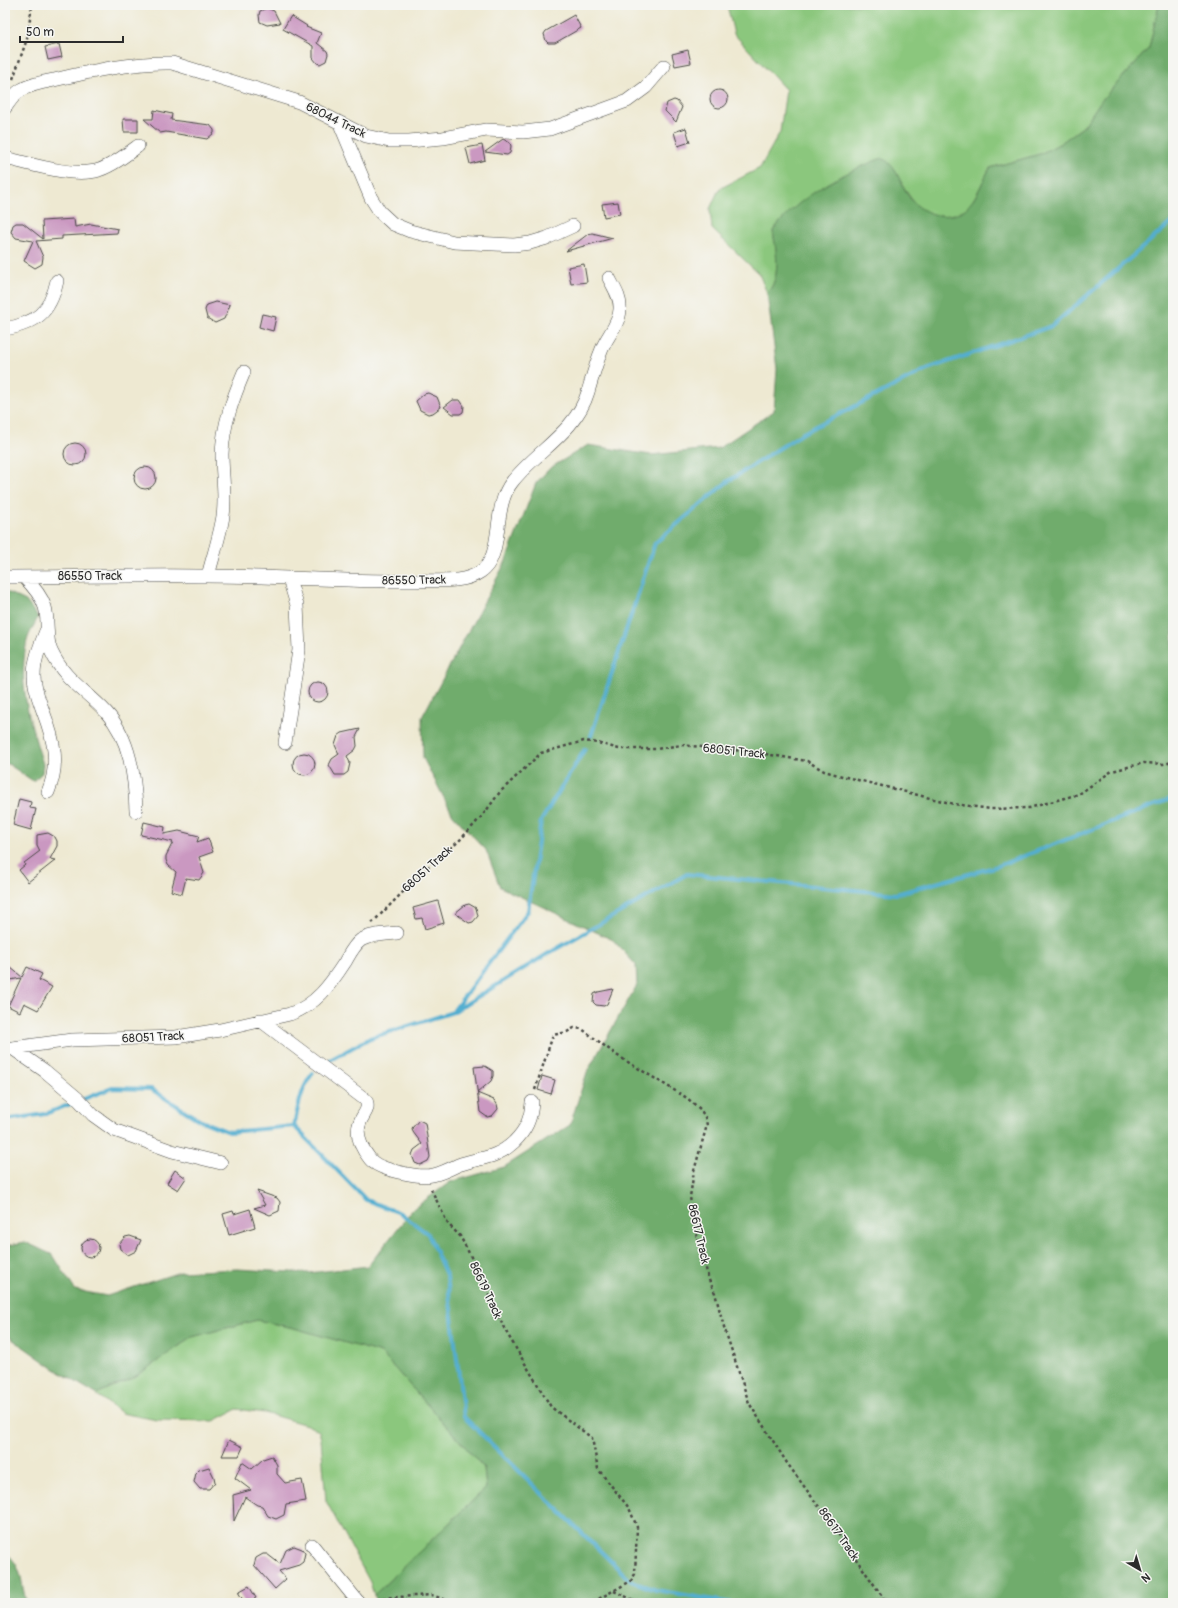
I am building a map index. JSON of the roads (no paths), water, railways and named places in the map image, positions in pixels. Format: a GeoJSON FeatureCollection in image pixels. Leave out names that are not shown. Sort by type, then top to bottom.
{"type":"FeatureCollection","features":[{"type":"Feature","properties":{"kind":"street","name":"68044 Track"},"geometry":{"type":"LineString","coordinates":[[5,108],[14,95],[29,86],[70,76],[154,62],[172,63],[298,102],[366,136],[389,141],[443,138],[486,130],[523,132],[543,130],[627,101],[646,87],[664,66]]}},
{"type":"Feature","properties":{"kind":"street"},"geometry":{"type":"LineString","coordinates":[[340,124],[371,198],[380,212],[393,224],[410,231],[454,242],[514,244],[530,243],[547,238],[573,226]]}},
{"type":"Feature","properties":{"kind":"street"},"geometry":{"type":"LineString","coordinates":[[5,158],[51,168],[79,172],[98,170],[122,158],[138,146]]}},
{"type":"Feature","properties":{"kind":"street","name":"86550 Track"},"geometry":{"type":"LineString","coordinates":[[5,577],[208,576],[388,581],[448,580],[469,578],[481,572],[493,556],[500,506],[511,482],[527,464],[578,416],[585,403],[602,349],[617,321],[621,308],[618,295],[609,278]]}},
{"type":"Feature","properties":{"kind":"street"},"geometry":{"type":"LineString","coordinates":[[5,329],[21,326],[36,318],[46,310],[51,302],[57,281]]}},
{"type":"Feature","properties":{"kind":"street"},"geometry":{"type":"LineString","coordinates":[[208,576],[223,516],[224,499],[222,453],[224,430],[231,402],[244,372]]}},
{"type":"Feature","properties":{"kind":"street"},"geometry":{"type":"LineString","coordinates":[[24,577],[38,592],[45,608],[46,631],[51,650],[66,676],[106,712],[119,730],[130,761],[135,789],[136,811]]}},
{"type":"Feature","properties":{"kind":"street"},"geometry":{"type":"LineString","coordinates":[[285,743],[299,650],[297,605],[289,579]]}},
{"type":"Feature","properties":{"kind":"street"},"geometry":{"type":"LineString","coordinates":[[46,631],[37,654],[34,676],[36,693],[48,725],[56,763],[54,777],[48,792]]}},
{"type":"Feature","properties":{"kind":"street","name":"68051 Track"},"geometry":{"type":"LineString","coordinates":[[8,1048],[72,1040],[176,1037],[220,1030],[290,1014],[301,1010],[314,1002],[324,991],[361,940],[398,932]]}},
{"type":"Feature","properties":{"kind":"street"},"geometry":{"type":"LineString","coordinates":[[260,1020],[366,1100],[367,1110],[360,1122],[358,1132],[359,1140],[370,1160],[380,1168],[432,1176],[464,1163],[490,1158],[506,1148],[526,1127],[532,1115],[532,1102]]}},
{"type":"Feature","properties":{"kind":"street"},"geometry":{"type":"LineString","coordinates":[[8,1048],[45,1071],[78,1098],[93,1114],[114,1130],[172,1151],[221,1163]]}},
{"type":"Feature","properties":{"kind":"street"},"geometry":{"type":"LineString","coordinates":[[312,1545],[359,1603]]}},
{"type":"Feature","properties":{"kind":"waterway"},"geometry":{"type":"LineString","coordinates":[[591,736],[655,543],[727,482],[803,433],[927,369],[1052,326],[1173,221]]}},
{"type":"Feature","properties":{"kind":"waterway"},"geometry":{"type":"LineString","coordinates":[[454,1010],[528,911],[541,821],[585,749]]}},
{"type":"Feature","properties":{"kind":"waterway"},"geometry":{"type":"LineString","coordinates":[[330,1060],[370,1038],[453,1012],[549,953],[687,874],[896,894],[998,866],[1173,798]]}},
{"type":"Feature","properties":{"kind":"waterway"},"geometry":{"type":"LineString","coordinates":[[5,1120],[45,1114],[112,1088],[151,1089],[199,1120],[229,1132],[294,1126],[303,1091],[313,1073]]}},
{"type":"Feature","properties":{"kind":"waterway"},"geometry":{"type":"LineString","coordinates":[[294,1126],[366,1200],[400,1213],[428,1234],[447,1277],[464,1417],[631,1581],[656,1590],[732,1603]]}}]}
